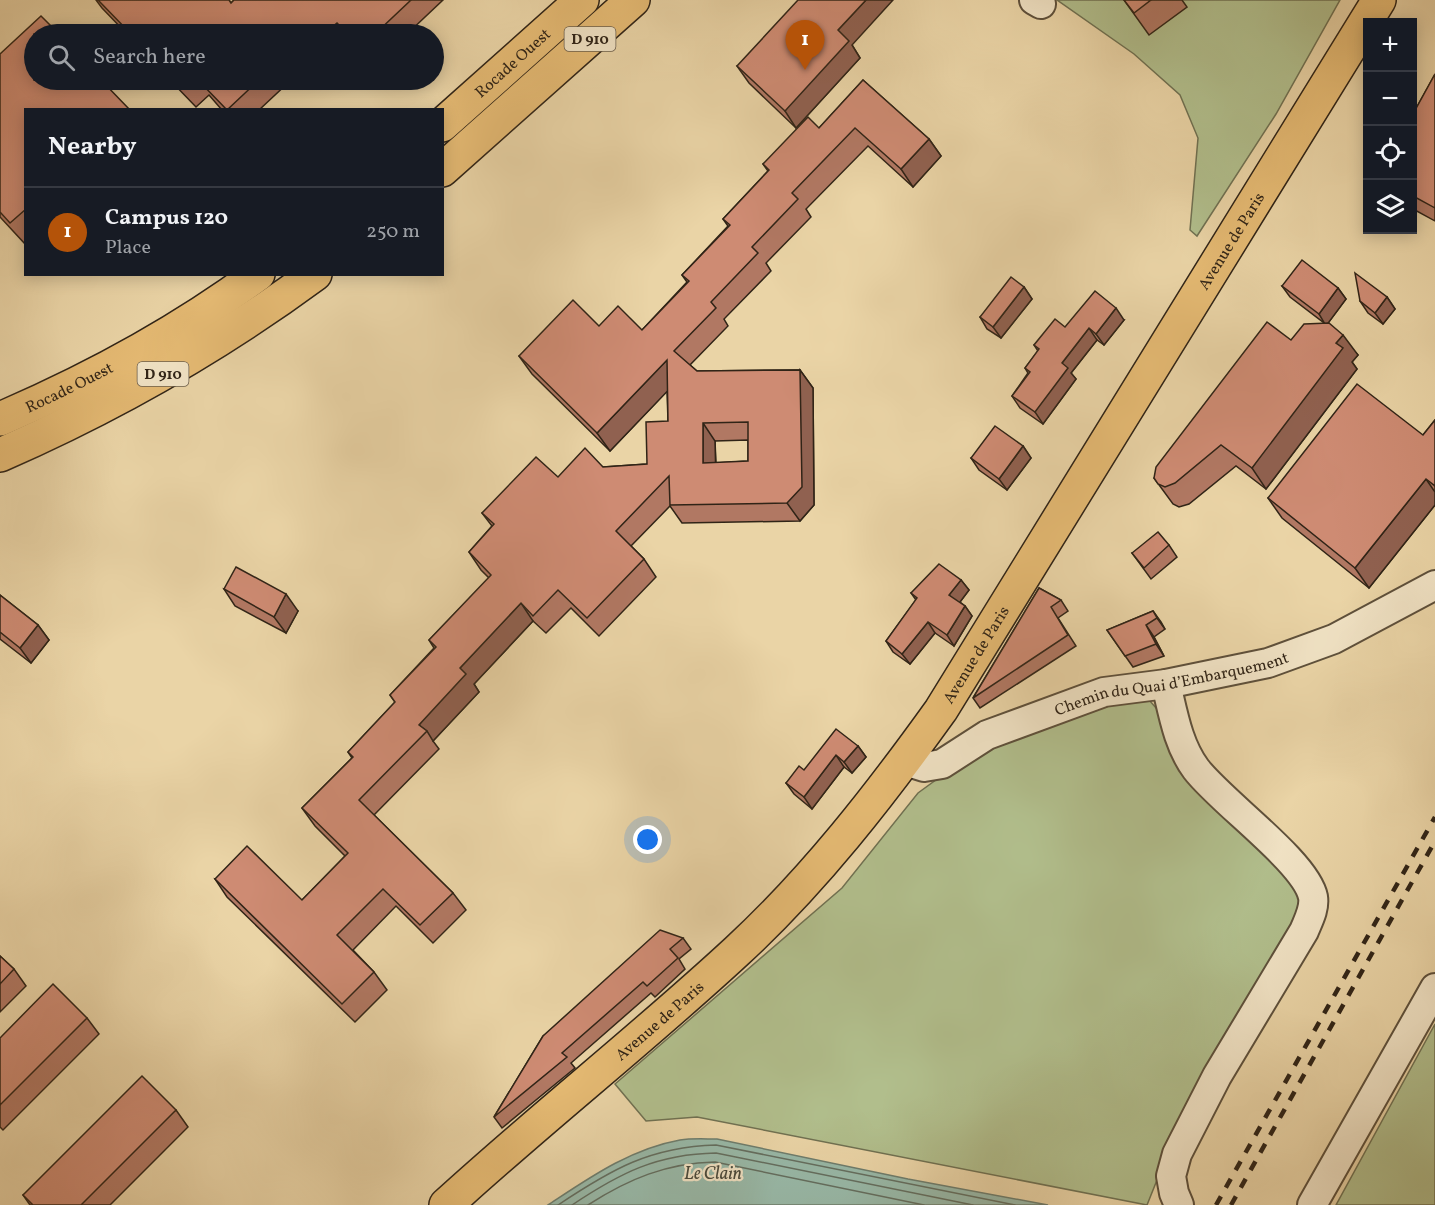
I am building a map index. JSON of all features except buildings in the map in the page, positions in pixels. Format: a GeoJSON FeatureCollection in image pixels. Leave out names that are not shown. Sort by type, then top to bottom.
{"type":"FeatureCollection","features":[{"type":"Feature","properties":{"kind":"main road","name":"Rocade Ouest"},"geometry":{"type":"LineString","coordinates":[[444,123],[582,0]]}},
{"type":"Feature","properties":{"kind":"main road","name":"D 910"},"geometry":{"type":"LineString","coordinates":[[444,168],[633,0]]}},
{"type":"Feature","properties":{"kind":"main road","name":"Avenue de Paris"},"geometry":{"type":"LineString","coordinates":[[446,1205],[738,951],[824,860],[905,761],[941,710],[1119,426],[1379,0]]}},
{"type":"Feature","properties":{"kind":"main road","name":"Rocade Ouest"},"geometry":{"type":"LineString","coordinates":[[0,418],[109,368],[177,328],[255,276]]}},
{"type":"Feature","properties":{"kind":"main road","name":"D 910"},"geometry":{"type":"LineString","coordinates":[[0,455],[123,396],[201,353],[312,276]]}},
{"type":"Feature","properties":{"kind":"street","name":"Chemin du Quai d’Embarquement"},"geometry":{"type":"LineString","coordinates":[[905,761],[924,767],[942,764],[987,735],[1104,692],[1166,684],[1268,663],[1334,639],[1435,585]]}},
{"type":"Feature","properties":{"kind":"street"},"geometry":{"type":"LineString","coordinates":[[1166,684],[1181,741],[1196,769],[1299,872],[1313,898],[1310,917],[1304,932],[1217,1076],[1177,1154],[1172,1176],[1174,1193],[1179,1205]]}},
{"type":"Feature","properties":{"kind":"street"},"geometry":{"type":"LineString","coordinates":[[1312,1205],[1435,988]]}},
{"type":"Feature","properties":{"kind":"green space"},"geometry":{"type":"Polygon","coordinates":[[[1057,0],[1340,0],[1276,114],[1197,236],[1190,230],[1198,138],[1180,95],[1134,54],[1057,0]]]}},
{"type":"Feature","properties":{"kind":"green space"},"geometry":{"type":"Polygon","coordinates":[[[1137,699],[1149,700],[1165,718],[1295,880],[1302,898],[1300,923],[1175,1135],[1147,1205],[697,1117],[646,1121],[615,1084],[842,888],[918,793],[966,758],[1069,716],[1137,699]]]}},
{"type":"Feature","properties":{"kind":"green space"},"geometry":{"type":"Polygon","coordinates":[[[1435,1024],[1435,1205],[1336,1205],[1435,1024]]]}},
{"type":"Feature","properties":{"kind":"water","name":"Le Clain"},"geometry":{"type":"Polygon","coordinates":[[[717,1139],[908,1179],[1048,1205],[548,1205],[611,1166],[644,1150],[680,1140],[717,1139]]]}},
{"type":"Feature","properties":{"kind":"railway"},"geometry":{"type":"LineString","coordinates":[[1216,1205],[1435,817]]}},
{"type":"Feature","properties":{"kind":"railway"},"geometry":{"type":"LineString","coordinates":[[1231,1205],[1435,841]]}},
{"type":"Feature","properties":{"kind":"place","name":"Campus 120"},"geometry":{"type":"Point","coordinates":[805,70]}}]}
